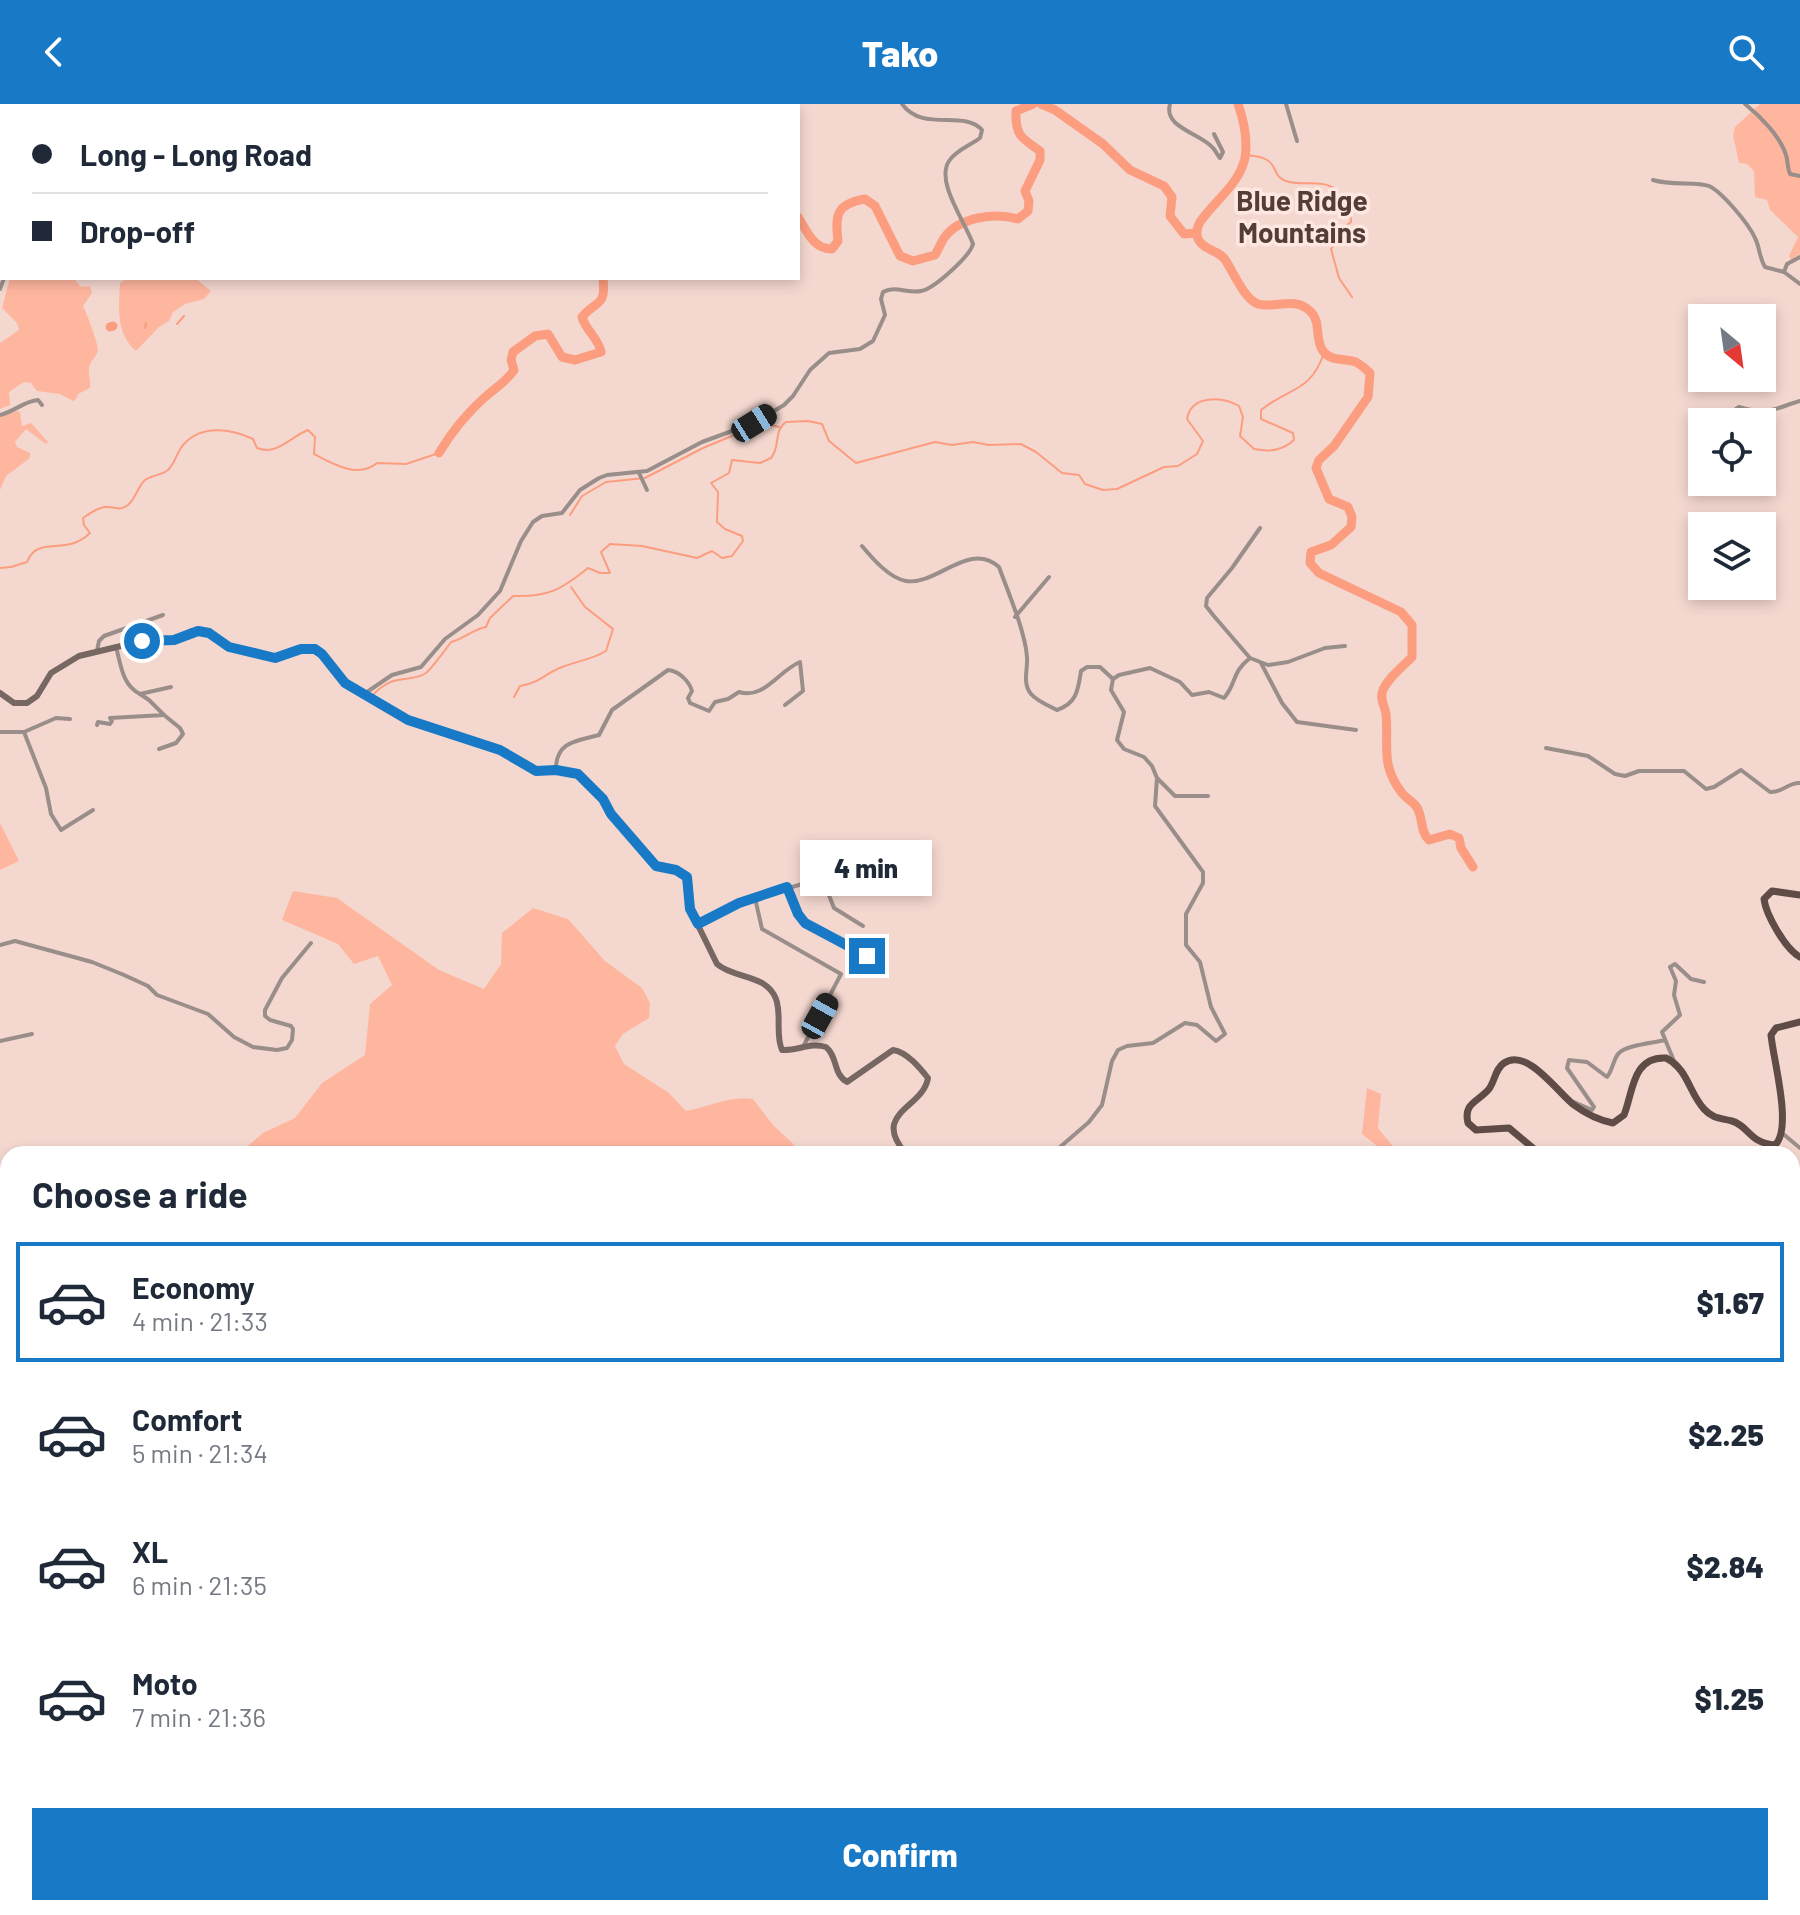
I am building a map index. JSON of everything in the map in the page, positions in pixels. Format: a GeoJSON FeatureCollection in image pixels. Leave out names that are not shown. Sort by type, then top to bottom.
{"type":"FeatureCollection","features":[{"type":"Feature","properties":{"kind":"main road"},"geometry":{"type":"LineString","coordinates":[[0,693],[16,704],[30,702],[57,667],[79,656],[142,641],[174,640],[198,631],[209,633],[229,647],[275,658],[310,648],[322,654],[342,681],[413,722],[500,750],[536,771],[556,770],[578,774],[592,786],[611,814],[656,866],[686,875],[690,909],[720,967],[756,980],[775,995],[778,1038],[782,1050],[804,1045],[826,1047],[834,1057],[837,1074],[847,1082],[893,1050],[901,1052],[928,1078],[927,1085],[895,1122],[895,1136],[901,1146]]}},
{"type":"Feature","properties":{"kind":"main road"},"geometry":{"type":"LineString","coordinates":[[1800,895],[1772,891],[1764,899],[1787,946],[1800,957]]}},
{"type":"Feature","properties":{"kind":"main road"},"geometry":{"type":"LineString","coordinates":[[1530,1146],[1509,1128],[1476,1130],[1468,1123],[1467,1110],[1471,1103],[1487,1092],[1500,1067],[1511,1060],[1517,1059],[1539,1070],[1572,1103],[1593,1117],[1617,1122],[1624,1115],[1632,1083],[1641,1068],[1658,1058],[1666,1058],[1683,1072],[1701,1106],[1711,1116],[1736,1123],[1763,1144],[1775,1145],[1782,1133],[1780,1087],[1771,1035],[1776,1028],[1800,1022]]}},
{"type":"Feature","properties":{"kind":"street"},"geometry":{"type":"LineString","coordinates":[[364,694],[392,675],[421,667],[445,639],[478,615],[504,585],[521,541],[533,522],[542,516],[562,513],[580,490],[599,478],[607,475],[640,477],[702,442],[754,423],[790,401],[810,370],[829,353],[870,344],[878,335],[884,320],[883,292],[895,288],[917,292],[928,290],[972,251],[968,231],[949,192],[946,170],[955,154],[980,138],[982,130],[972,123],[916,117],[902,104]]}},
{"type":"Feature","properties":{"kind":"street"},"geometry":{"type":"LineString","coordinates":[[1170,104],[1171,119],[1211,145],[1217,157],[1221,158],[1223,154],[1214,134]]}},
{"type":"Feature","properties":{"kind":"street"},"geometry":{"type":"LineString","coordinates":[[1286,104],[1297,141]]}},
{"type":"Feature","properties":{"kind":"street"},"geometry":{"type":"LineString","coordinates":[[1745,104],[1780,143],[1790,174],[1800,176]]}},
{"type":"Feature","properties":{"kind":"street"},"geometry":{"type":"LineString","coordinates":[[1653,180],[1710,187],[1749,227],[1765,267],[1784,272],[1800,284]]}},
{"type":"Feature","properties":{"kind":"street"},"geometry":{"type":"LineString","coordinates":[[1784,272],[1787,264],[1800,257]]}},
{"type":"Feature","properties":{"kind":"street"},"geometry":{"type":"LineString","coordinates":[[0,415],[15,411],[33,400],[38,400],[42,405]]}},
{"type":"Feature","properties":{"kind":"street"},"geometry":{"type":"LineString","coordinates":[[1776,408],[1800,401]]}},
{"type":"Feature","properties":{"kind":"street"},"geometry":{"type":"LineString","coordinates":[[640,477],[647,490]]}},
{"type":"Feature","properties":{"kind":"street"},"geometry":{"type":"LineString","coordinates":[[1260,528],[1206,602],[1213,615],[1250,658],[1276,666],[1325,648],[1345,646]]}},
{"type":"Feature","properties":{"kind":"street"},"geometry":{"type":"LineString","coordinates":[[862,546],[878,564],[904,581],[919,580],[973,559],[993,562],[999,567],[1027,655],[1028,687],[1036,698],[1055,709],[1065,707],[1077,696],[1084,669],[1100,667],[1113,679]]}},
{"type":"Feature","properties":{"kind":"street"},"geometry":{"type":"LineString","coordinates":[[1015,617],[1049,577]]}},
{"type":"Feature","properties":{"kind":"street"},"geometry":{"type":"LineString","coordinates":[[97,651],[99,641],[104,636],[163,615]]}},
{"type":"Feature","properties":{"kind":"street"},"geometry":{"type":"LineString","coordinates":[[116,647],[127,685],[149,700],[183,734],[176,743],[159,749]]}},
{"type":"Feature","properties":{"kind":"street"},"geometry":{"type":"LineString","coordinates":[[1208,796],[1175,796],[1157,778],[1144,757],[1124,749],[1117,740],[1124,712],[1111,690],[1113,679],[1150,668],[1180,682],[1192,695],[1209,692],[1224,698],[1236,670],[1250,658]]}},
{"type":"Feature","properties":{"kind":"street"},"geometry":{"type":"LineString","coordinates":[[556,770],[557,756],[563,747],[599,735],[612,710],[668,670],[689,683],[692,691],[688,698],[690,703],[709,711],[715,702],[739,692],[752,695],[757,690],[765,689],[800,662],[803,691],[785,705]]}},
{"type":"Feature","properties":{"kind":"street"},"geometry":{"type":"LineString","coordinates":[[1260,662],[1278,697],[1297,722],[1322,728],[1356,730]]}},
{"type":"Feature","properties":{"kind":"street"},"geometry":{"type":"LineString","coordinates":[[140,694],[171,687]]}},
{"type":"Feature","properties":{"kind":"street"},"geometry":{"type":"LineString","coordinates":[[97,725],[98,722],[110,724],[110,718],[164,715]]}},
{"type":"Feature","properties":{"kind":"street"},"geometry":{"type":"LineString","coordinates":[[0,732],[24,732],[56,718],[70,719]]}},
{"type":"Feature","properties":{"kind":"street"},"geometry":{"type":"LineString","coordinates":[[24,732],[46,788],[51,814],[61,830],[93,810]]}},
{"type":"Feature","properties":{"kind":"street"},"geometry":{"type":"LineString","coordinates":[[1546,748],[1588,756],[1615,774],[1625,776],[1643,770],[1684,771],[1706,789],[1741,770],[1770,792],[1782,791],[1791,784],[1800,783]]}},
{"type":"Feature","properties":{"kind":"street"},"geometry":{"type":"LineString","coordinates":[[1061,1146],[1089,1122],[1102,1105],[1112,1061],[1118,1050],[1153,1043],[1185,1023],[1197,1025],[1216,1041],[1225,1037],[1211,1007],[1202,967],[1186,945],[1186,914],[1203,883],[1204,875],[1155,806],[1157,778]]}},
{"type":"Feature","properties":{"kind":"street"},"geometry":{"type":"LineString","coordinates":[[698,924],[755,898],[822,878],[834,908],[863,926]]}},
{"type":"Feature","properties":{"kind":"street"},"geometry":{"type":"LineString","coordinates":[[787,887],[805,923],[867,956]]}},
{"type":"Feature","properties":{"kind":"street"},"geometry":{"type":"LineString","coordinates":[[755,898],[762,929],[841,974],[804,1045]]}},
{"type":"Feature","properties":{"kind":"street"},"geometry":{"type":"LineString","coordinates":[[0,945],[15,941],[92,962],[148,986],[157,995],[208,1014],[242,1042],[253,1047],[277,1050],[287,1048],[293,1029],[266,1018],[265,1010],[282,978],[311,943]]}},
{"type":"Feature","properties":{"kind":"street"},"geometry":{"type":"LineString","coordinates":[[1675,1064],[1663,1030],[1679,1017],[1680,1012],[1674,995],[1676,981],[1670,967],[1675,964],[1691,979],[1704,982]]}},
{"type":"Feature","properties":{"kind":"street"},"geometry":{"type":"LineString","coordinates":[[0,1041],[32,1034]]}},
{"type":"Feature","properties":{"kind":"street"},"geometry":{"type":"LineString","coordinates":[[1572,1103],[1592,1110],[1594,1107],[1567,1068],[1569,1060],[1587,1062],[1607,1077],[1611,1074],[1617,1054],[1623,1050],[1665,1040]]}},
{"type":"Feature","properties":{"kind":"street"},"geometry":{"type":"LineString","coordinates":[[1782,1133],[1798,1146]]}},
{"type":"Feature","properties":{"kind":"shaded area"},"geometry":{"type":"Polygon","coordinates":[[[1760,104],[1800,104],[1800,254],[1791,260],[1789,256],[1798,237],[1770,210],[1767,200],[1755,197],[1754,171],[1747,164],[1739,163],[1733,135],[1735,127],[1760,104]]]}},
{"type":"Feature","properties":{"kind":"shaded area"},"geometry":{"type":"Polygon","coordinates":[[[9,280],[75,280],[81,287],[90,286],[92,293],[83,306],[98,350],[89,368],[90,388],[78,394],[73,401],[60,394],[37,391],[31,383],[24,382],[9,392],[10,405],[0,409],[0,343],[19,330],[17,323],[2,308],[9,280]]]}},
{"type":"Feature","properties":{"kind":"shaded area"},"geometry":{"type":"Polygon","coordinates":[[[125,280],[197,280],[211,291],[204,299],[185,304],[173,312],[169,321],[136,351],[121,328],[120,283],[125,280]]]}},
{"type":"Feature","properties":{"kind":"shaded area"},"geometry":{"type":"Polygon","coordinates":[[[20,412],[22,426],[31,423],[48,442],[46,444],[26,429],[15,442],[17,447],[30,453],[30,458],[6,476],[0,490],[0,417],[20,412]]]}},
{"type":"Feature","properties":{"kind":"shaded area"},"geometry":{"type":"Polygon","coordinates":[[[0,823],[19,861],[0,870],[0,823]]]}},
{"type":"Feature","properties":{"kind":"shaded area"},"geometry":{"type":"Polygon","coordinates":[[[293,891],[337,898],[439,970],[484,989],[501,964],[502,933],[533,908],[568,919],[605,961],[642,988],[650,1003],[649,1018],[623,1034],[615,1046],[624,1064],[669,1093],[686,1111],[728,1100],[753,1099],[773,1125],[796,1146],[248,1146],[263,1133],[295,1118],[322,1083],[365,1055],[370,1004],[392,985],[378,956],[354,964],[338,944],[282,920],[293,891]]]}},
{"type":"Feature","properties":{"kind":"shaded area"},"geometry":{"type":"Polygon","coordinates":[[[1367,1088],[1381,1094],[1378,1128],[1393,1146],[1377,1146],[1362,1134],[1367,1088]]]}},
{"type":"Feature","properties":{"kind":"waterway"},"geometry":{"type":"LineString","coordinates":[[800,220],[815,243],[832,249],[838,241],[840,212],[848,204],[865,199],[875,206],[900,256],[913,261],[935,255],[944,238],[968,221],[988,216],[1018,219],[1028,211],[1029,201],[1025,191],[1040,160],[1040,151],[1020,135],[1016,111],[1033,104]]}},
{"type":"Feature","properties":{"kind":"waterway"},"geometry":{"type":"LineString","coordinates":[[1041,104],[1055,110],[1103,144],[1130,170],[1164,186],[1172,197],[1170,216],[1184,234],[1196,233]]}},
{"type":"Feature","properties":{"kind":"waterway"},"geometry":{"type":"LineString","coordinates":[[1238,104],[1245,130],[1245,158],[1238,176],[1200,222],[1198,239],[1223,257],[1253,301],[1265,305],[1298,304],[1304,307],[1314,315],[1320,346],[1326,354],[1356,362],[1370,373],[1368,397],[1316,468],[1329,499],[1348,507],[1352,517],[1351,527],[1331,545],[1311,552],[1310,563],[1319,573],[1401,612],[1412,625],[1412,657],[1392,677],[1382,693],[1388,764],[1395,783],[1418,810],[1429,840],[1450,834],[1459,838],[1461,848],[1473,867]]}},
{"type":"Feature","properties":{"kind":"waterway"},"geometry":{"type":"LineString","coordinates":[[1245,155],[1265,159],[1286,181],[1325,184],[1337,190],[1351,222],[1331,249],[1339,278],[1352,297]]}},
{"type":"Feature","properties":{"kind":"waterway"},"geometry":{"type":"LineString","coordinates":[[439,453],[466,416],[514,370],[511,360],[513,352],[535,336],[548,334],[562,357],[575,360],[601,352],[582,317],[602,299],[603,280]]}},
{"type":"Feature","properties":{"kind":"waterway"},"geometry":{"type":"LineString","coordinates":[[177,324],[184,316]]}},
{"type":"Feature","properties":{"kind":"waterway"},"geometry":{"type":"LineString","coordinates":[[145,328],[146,323]]}},
{"type":"Feature","properties":{"kind":"waterway"},"geometry":{"type":"LineString","coordinates":[[373,695],[388,683],[426,673],[451,642],[486,627],[490,618],[513,596],[554,591],[588,568],[610,573],[601,552],[610,544],[642,546],[697,558],[712,551],[722,558],[732,556],[743,541],[742,536],[717,522],[718,492],[711,483],[729,473],[732,460],[760,463],[771,458],[780,430],[786,422],[822,424],[829,441],[856,463],[935,442],[952,445],[973,442],[1021,444],[1062,473],[1079,475],[1085,484],[1103,490],[1117,489],[1164,467],[1178,466],[1197,454],[1203,441],[1187,419],[1194,405],[1208,400],[1224,400],[1239,406],[1243,417],[1240,436],[1254,449],[1275,450],[1289,444],[1294,440],[1293,433],[1261,419],[1261,410],[1306,382],[1319,366],[1324,353]]}},
{"type":"Feature","properties":{"kind":"waterway"},"geometry":{"type":"LineString","coordinates":[[570,515],[582,496],[606,482],[645,478],[703,448],[763,423],[779,427]]}},
{"type":"Feature","properties":{"kind":"waterway"},"geometry":{"type":"LineString","coordinates":[[0,568],[27,562],[38,549],[81,540],[90,533],[83,518],[102,508],[128,505],[145,480],[166,472],[184,444],[199,433],[227,431],[253,439],[257,448],[271,450],[308,430],[315,437],[314,454],[354,470],[370,468],[377,463],[406,464],[439,453]]}},
{"type":"Feature","properties":{"kind":"waterway"},"geometry":{"type":"LineString","coordinates":[[514,697],[520,686],[606,651],[613,629],[585,607],[571,587]]}},
{"type":"Feature","properties":{"kind":"district","name":"Blue Ridge Mountains"},"geometry":{"type":"Point","coordinates":[1302,217]}},
{"type":"Feature","properties":{"kind":"route"},"geometry":{"type":"LineString","coordinates":[[142,641],[174,640],[198,631],[209,633],[229,647],[275,658],[301,649],[315,649],[345,683],[408,720],[500,750],[536,771],[556,770],[578,774],[592,786],[611,814],[656,866],[686,875],[690,909],[698,924],[739,903],[787,887],[805,923],[867,956]]}}]}
